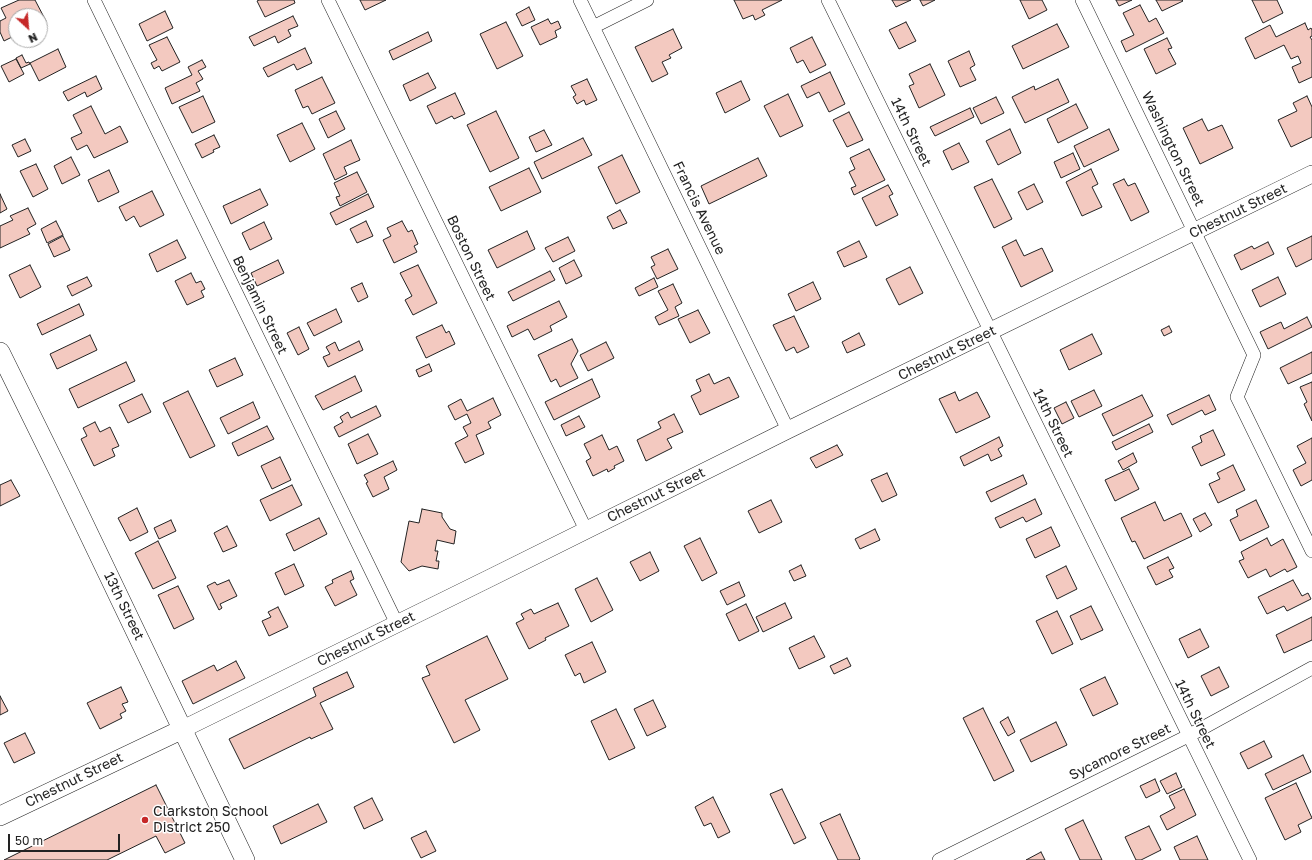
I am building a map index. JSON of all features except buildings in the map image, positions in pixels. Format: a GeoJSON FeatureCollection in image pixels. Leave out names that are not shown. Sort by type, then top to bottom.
{"type":"FeatureCollection","features":[{"type":"Feature","properties":{"kind":"main road","name":"13th Street"},"geometry":{"type":"LineString","coordinates":[[0,352],[246,860]]}},
{"type":"Feature","properties":{"kind":"main road","name":"Chestnut Street"},"geometry":{"type":"LineString","coordinates":[[0,816],[183,728]]}},
{"type":"Feature","properties":{"kind":"street","name":"Benjamin Street"},"geometry":{"type":"LineString","coordinates":[[94,0],[397,624]]}},
{"type":"Feature","properties":{"kind":"street","name":"Boston Street"},"geometry":{"type":"LineString","coordinates":[[328,0],[586,530]]}},
{"type":"Feature","properties":{"kind":"street","name":"Francis Avenue"},"geometry":{"type":"LineString","coordinates":[[580,0],[788,430]]}},
{"type":"Feature","properties":{"kind":"street"},"geometry":{"type":"LineString","coordinates":[[593,27],[647,0]]}},
{"type":"Feature","properties":{"kind":"street","name":"14th Street"},"geometry":{"type":"LineString","coordinates":[[828,0],[1250,860]]}},
{"type":"Feature","properties":{"kind":"street","name":"Washington Street"},"geometry":{"type":"LineString","coordinates":[[1082,0],[1254,355],[1237,396],[1312,551]]}},
{"type":"Feature","properties":{"kind":"street","name":"Chestnut Street"},"geometry":{"type":"LineString","coordinates":[[183,728],[1312,174]]}},
{"type":"Feature","properties":{"kind":"street","name":"Sycamore Street"},"geometry":{"type":"LineString","coordinates":[[939,860],[1188,736],[1312,668]]}},
{"type":"Feature","properties":{"kind":"place","name":"Clarkston School District 250"},"geometry":{"type":"Point","coordinates":[145,820]}}]}
